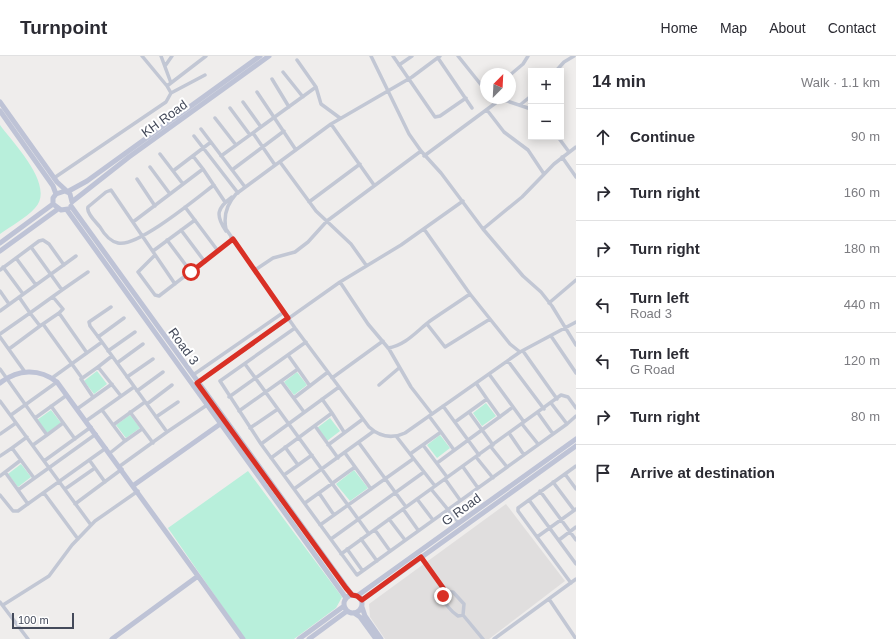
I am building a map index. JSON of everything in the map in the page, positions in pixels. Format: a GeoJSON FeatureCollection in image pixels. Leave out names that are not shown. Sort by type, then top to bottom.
{"type":"FeatureCollection","features":[{"type":"Feature","properties":{"kind":"street"},"geometry":{"type":"LineString","coordinates":[[142,56],[169,84]]}},
{"type":"Feature","properties":{"kind":"street"},"geometry":{"type":"LineString","coordinates":[[160,56],[165,66],[171,93]]}},
{"type":"Feature","properties":{"kind":"street"},"geometry":{"type":"LineString","coordinates":[[165,66],[172,56]]}},
{"type":"Feature","properties":{"kind":"street"},"geometry":{"type":"LineString","coordinates":[[169,84],[206,56]]}},
{"type":"Feature","properties":{"kind":"street","name":"KH Road"},"geometry":{"type":"LineString","coordinates":[[56,194],[66,192],[87,181],[260,56]]}},
{"type":"Feature","properties":{"kind":"street","name":"KH Road"},"geometry":{"type":"LineString","coordinates":[[70,205],[135,152],[269,56]]}},
{"type":"Feature","properties":{"kind":"street"},"geometry":{"type":"LineString","coordinates":[[371,56],[409,134],[424,156],[441,173],[483,229],[523,276],[541,292],[576,345]]}},
{"type":"Feature","properties":{"kind":"street"},"geometry":{"type":"LineString","coordinates":[[393,56],[435,117],[440,116],[466,98]]}},
{"type":"Feature","properties":{"kind":"street"},"geometry":{"type":"LineString","coordinates":[[399,65],[412,56]]}},
{"type":"Feature","properties":{"kind":"street"},"geometry":{"type":"LineString","coordinates":[[458,56],[480,84]]}},
{"type":"Feature","properties":{"kind":"street"},"geometry":{"type":"LineString","coordinates":[[516,70],[523,64],[528,56]]}},
{"type":"Feature","properties":{"kind":"street"},"geometry":{"type":"LineString","coordinates":[[559,68],[564,62],[575,56]]}},
{"type":"Feature","properties":{"kind":"street"},"geometry":{"type":"LineString","coordinates":[[233,239],[219,219],[219,211],[225,202],[331,124],[409,79],[439,57],[472,108]]}},
{"type":"Feature","properties":{"kind":"street"},"geometry":{"type":"LineString","coordinates":[[297,60],[316,87],[321,104],[340,118]]}},
{"type":"Feature","properties":{"kind":"street"},"geometry":{"type":"LineString","coordinates":[[284,72],[303,97]]}},
{"type":"Feature","properties":{"kind":"street"},"geometry":{"type":"LineString","coordinates":[[54,178],[156,110],[166,102],[171,93],[205,75]]}},
{"type":"Feature","properties":{"kind":"street"},"geometry":{"type":"LineString","coordinates":[[272,79],[289,107]]}},
{"type":"Feature","properties":{"kind":"street"},"geometry":{"type":"LineString","coordinates":[[221,156],[316,87]]}},
{"type":"Feature","properties":{"kind":"street"},"geometry":{"type":"LineString","coordinates":[[257,92],[296,150]]}},
{"type":"Feature","properties":{"kind":"street"},"geometry":{"type":"LineString","coordinates":[[520,105],[528,98]]}},
{"type":"Feature","properties":{"kind":"street"},"geometry":{"type":"LineString","coordinates":[[0,102],[54,178],[66,192]]}},
{"type":"Feature","properties":{"kind":"street"},"geometry":{"type":"LineString","coordinates":[[242,102],[261,127]]}},
{"type":"Feature","properties":{"kind":"street"},"geometry":{"type":"LineString","coordinates":[[424,156],[494,104]]}},
{"type":"Feature","properties":{"kind":"street"},"geometry":{"type":"LineString","coordinates":[[516,104],[528,108]]}},
{"type":"Feature","properties":{"kind":"street"},"geometry":{"type":"LineString","coordinates":[[230,108],[263,147],[275,165]]}},
{"type":"Feature","properties":{"kind":"street"},"geometry":{"type":"LineString","coordinates":[[487,110],[504,132],[528,150],[544,174]]}},
{"type":"Feature","properties":{"kind":"street"},"geometry":{"type":"LineString","coordinates":[[0,111],[53,186],[56,194],[53,198],[54,204],[58,209]]}},
{"type":"Feature","properties":{"kind":"street"},"geometry":{"type":"LineString","coordinates":[[215,118],[236,146]]}},
{"type":"Feature","properties":{"kind":"street"},"geometry":{"type":"LineString","coordinates":[[331,124],[374,185]]}},
{"type":"Feature","properties":{"kind":"street"},"geometry":{"type":"LineString","coordinates":[[201,129],[245,187]]}},
{"type":"Feature","properties":{"kind":"street"},"geometry":{"type":"LineString","coordinates":[[232,170],[284,131]]}},
{"type":"Feature","properties":{"kind":"street"},"geometry":{"type":"LineString","coordinates":[[194,136],[237,193]]}},
{"type":"Feature","properties":{"kind":"street"},"geometry":{"type":"LineString","coordinates":[[560,140],[569,152]]}},
{"type":"Feature","properties":{"kind":"street"},"geometry":{"type":"LineString","coordinates":[[173,171],[211,142]]}},
{"type":"Feature","properties":{"kind":"street"},"geometry":{"type":"LineString","coordinates":[[483,229],[522,197],[562,157],[576,147]]}},
{"type":"Feature","properties":{"kind":"street"},"geometry":{"type":"LineString","coordinates":[[255,270],[273,258],[295,252],[308,242],[327,221],[421,151]]}},
{"type":"Feature","properties":{"kind":"street"},"geometry":{"type":"LineString","coordinates":[[160,154],[183,184]]}},
{"type":"Feature","properties":{"kind":"street"},"geometry":{"type":"LineString","coordinates":[[193,156],[225,202]]}},
{"type":"Feature","properties":{"kind":"street"},"geometry":{"type":"LineString","coordinates":[[562,157],[576,177]]}},
{"type":"Feature","properties":{"kind":"street"},"geometry":{"type":"LineString","coordinates":[[280,162],[309,202],[351,244],[366,265]]}},
{"type":"Feature","properties":{"kind":"street"},"geometry":{"type":"LineString","coordinates":[[309,202],[360,164]]}},
{"type":"Feature","properties":{"kind":"street"},"geometry":{"type":"LineString","coordinates":[[150,167],[170,194]]}},
{"type":"Feature","properties":{"kind":"street"},"geometry":{"type":"LineString","coordinates":[[133,222],[203,169]]}},
{"type":"Feature","properties":{"kind":"street"},"geometry":{"type":"LineString","coordinates":[[137,179],[155,206]]}},
{"type":"Feature","properties":{"kind":"street"},"geometry":{"type":"LineString","coordinates":[[175,284],[152,251],[143,237],[133,222],[110,190],[87,209],[110,240],[117,243],[124,243],[143,237],[214,185]]}},
{"type":"Feature","properties":{"kind":"street","name":"Road 3"},"geometry":{"type":"LineString","coordinates":[[66,192],[70,205],[346,598]]}},
{"type":"Feature","properties":{"kind":"street"},"geometry":{"type":"LineString","coordinates":[[237,193],[231,199],[225,214],[226,229],[295,328],[374,432],[389,437],[406,433],[521,352],[576,322]]}},
{"type":"Feature","properties":{"kind":"street"},"geometry":{"type":"LineString","coordinates":[[195,384],[340,282],[401,245],[463,201]]}},
{"type":"Feature","properties":{"kind":"street"},"geometry":{"type":"LineString","coordinates":[[0,243],[54,204]]}},
{"type":"Feature","properties":{"kind":"street"},"geometry":{"type":"LineString","coordinates":[[0,251],[58,209],[70,205]]}},
{"type":"Feature","properties":{"kind":"street"},"geometry":{"type":"LineString","coordinates":[[185,206],[218,251]]}},
{"type":"Feature","properties":{"kind":"street"},"geometry":{"type":"LineString","coordinates":[[152,251],[195,220]]}},
{"type":"Feature","properties":{"kind":"street"},"geometry":{"type":"LineString","coordinates":[[424,229],[470,294],[510,344],[521,352],[557,398]]}},
{"type":"Feature","properties":{"kind":"street"},"geometry":{"type":"LineString","coordinates":[[181,230],[204,262]]}},
{"type":"Feature","properties":{"kind":"street"},"geometry":{"type":"LineString","coordinates":[[155,255],[139,269],[138,273],[157,296],[233,239]]}},
{"type":"Feature","properties":{"kind":"street"},"geometry":{"type":"LineString","coordinates":[[167,240],[191,272]]}},
{"type":"Feature","properties":{"kind":"street"},"geometry":{"type":"LineString","coordinates":[[23,294],[1,269],[30,247],[39,241],[46,241],[64,265]]}},
{"type":"Feature","properties":{"kind":"street"},"geometry":{"type":"LineString","coordinates":[[30,247],[62,290]]}},
{"type":"Feature","properties":{"kind":"street"},"geometry":{"type":"LineString","coordinates":[[0,311],[76,256]]}},
{"type":"Feature","properties":{"kind":"street"},"geometry":{"type":"LineString","coordinates":[[16,258],[36,285]]}},
{"type":"Feature","properties":{"kind":"street"},"geometry":{"type":"LineString","coordinates":[[0,334],[88,272]]}},
{"type":"Feature","properties":{"kind":"street"},"geometry":{"type":"LineString","coordinates":[[549,302],[576,280]]}},
{"type":"Feature","properties":{"kind":"street"},"geometry":{"type":"LineString","coordinates":[[340,282],[368,324],[383,340],[399,368],[454,450]]}},
{"type":"Feature","properties":{"kind":"street"},"geometry":{"type":"LineString","coordinates":[[0,292],[9,304]]}},
{"type":"Feature","properties":{"kind":"street"},"geometry":{"type":"LineString","coordinates":[[388,348],[394,347],[408,339],[470,294]]}},
{"type":"Feature","properties":{"kind":"street"},"geometry":{"type":"LineString","coordinates":[[19,297],[72,364],[94,397]]}},
{"type":"Feature","properties":{"kind":"street"},"geometry":{"type":"LineString","coordinates":[[8,349],[60,313],[63,309],[53,297]]}},
{"type":"Feature","properties":{"kind":"street"},"geometry":{"type":"LineString","coordinates":[[111,307],[89,322],[90,326],[167,432]]}},
{"type":"Feature","properties":{"kind":"street"},"geometry":{"type":"LineString","coordinates":[[190,377],[284,312]]}},
{"type":"Feature","properties":{"kind":"street"},"geometry":{"type":"LineString","coordinates":[[60,313],[87,353]]}},
{"type":"Feature","properties":{"kind":"street"},"geometry":{"type":"LineString","coordinates":[[98,337],[124,318]]}},
{"type":"Feature","properties":{"kind":"street"},"geometry":{"type":"LineString","coordinates":[[427,324],[445,347],[490,319]]}},
{"type":"Feature","properties":{"kind":"street"},"geometry":{"type":"LineString","coordinates":[[295,328],[220,381],[270,458],[305,503],[357,575],[460,500],[493,478],[576,416]]}},
{"type":"Feature","properties":{"kind":"street"},"geometry":{"type":"LineString","coordinates":[[108,351],[135,332]]}},
{"type":"Feature","properties":{"kind":"street"},"geometry":{"type":"LineString","coordinates":[[551,336],[576,373]]}},
{"type":"Feature","properties":{"kind":"street"},"geometry":{"type":"LineString","coordinates":[[0,337],[25,372]]}},
{"type":"Feature","properties":{"kind":"street"},"geometry":{"type":"LineString","coordinates":[[332,378],[383,340]]}},
{"type":"Feature","properties":{"kind":"street"},"geometry":{"type":"LineString","coordinates":[[52,378],[102,342]]}},
{"type":"Feature","properties":{"kind":"street"},"geometry":{"type":"LineString","coordinates":[[229,397],[306,342]]}},
{"type":"Feature","properties":{"kind":"street"},"geometry":{"type":"LineString","coordinates":[[117,363],[143,344]]}},
{"type":"Feature","properties":{"kind":"street"},"geometry":{"type":"LineString","coordinates":[[288,355],[310,386]]}},
{"type":"Feature","properties":{"kind":"street"},"geometry":{"type":"LineString","coordinates":[[82,378],[112,356]]}},
{"type":"Feature","properties":{"kind":"street"},"geometry":{"type":"LineString","coordinates":[[127,377],[153,359]]}},
{"type":"Feature","properties":{"kind":"street"},"geometry":{"type":"LineString","coordinates":[[508,361],[544,409]]}},
{"type":"Feature","properties":{"kind":"street"},"geometry":{"type":"LineString","coordinates":[[245,364],[369,534]]}},
{"type":"Feature","properties":{"kind":"street"},"geometry":{"type":"LineString","coordinates":[[98,367],[121,396]]}},
{"type":"Feature","properties":{"kind":"street"},"geometry":{"type":"LineString","coordinates":[[379,385],[399,368]]}},
{"type":"Feature","properties":{"kind":"street"},"geometry":{"type":"LineString","coordinates":[[0,369],[47,435]]}},
{"type":"Feature","properties":{"kind":"street"},"geometry":{"type":"LineString","coordinates":[[239,411],[298,369]]}},
{"type":"Feature","properties":{"kind":"street"},"geometry":{"type":"LineString","coordinates":[[0,383],[7,378],[25,372],[33,372],[52,378],[57,382],[134,485],[243,639]]}},
{"type":"Feature","properties":{"kind":"street"},"geometry":{"type":"LineString","coordinates":[[86,421],[121,396],[136,389],[163,372]]}},
{"type":"Feature","properties":{"kind":"street"},"geometry":{"type":"LineString","coordinates":[[294,398],[328,372]]}},
{"type":"Feature","properties":{"kind":"street"},"geometry":{"type":"LineString","coordinates":[[489,374],[538,444]]}},
{"type":"Feature","properties":{"kind":"street"},"geometry":{"type":"LineString","coordinates":[[281,381],[304,412]]}},
{"type":"Feature","properties":{"kind":"street"},"geometry":{"type":"LineString","coordinates":[[11,415],[57,382]]}},
{"type":"Feature","properties":{"kind":"street"},"geometry":{"type":"LineString","coordinates":[[476,383],[500,417]]}},
{"type":"Feature","properties":{"kind":"street"},"geometry":{"type":"LineString","coordinates":[[77,409],[112,384]]}},
{"type":"Feature","properties":{"kind":"street","name":"Road 3"},"geometry":{"type":"LineString","coordinates":[[195,384],[207,405],[222,422],[354,595]]}},
{"type":"Feature","properties":{"kind":"street"},"geometry":{"type":"LineString","coordinates":[[113,425],[130,412],[172,385]]}},
{"type":"Feature","properties":{"kind":"street"},"geometry":{"type":"LineString","coordinates":[[261,444],[339,387]]}},
{"type":"Feature","properties":{"kind":"street"},"geometry":{"type":"LineString","coordinates":[[341,554],[544,409],[557,398],[564,394],[576,408]]}},
{"type":"Feature","properties":{"kind":"street"},"geometry":{"type":"LineString","coordinates":[[34,418],[67,395]]}},
{"type":"Feature","properties":{"kind":"street"},"geometry":{"type":"LineString","coordinates":[[322,399],[344,432]]}},
{"type":"Feature","properties":{"kind":"street"},"geometry":{"type":"LineString","coordinates":[[455,422],[487,399]]}},
{"type":"Feature","properties":{"kind":"street"},"geometry":{"type":"LineString","coordinates":[[0,401],[91,525]]}},
{"type":"Feature","properties":{"kind":"street"},"geometry":{"type":"LineString","coordinates":[[156,417],[178,402]]}},
{"type":"Feature","properties":{"kind":"street"},"geometry":{"type":"LineString","coordinates":[[551,403],[567,424]]}},
{"type":"Feature","properties":{"kind":"street"},"geometry":{"type":"LineString","coordinates":[[75,504],[167,432],[207,405]]}},
{"type":"Feature","properties":{"kind":"street"},"geometry":{"type":"LineString","coordinates":[[51,406],[75,438]]}},
{"type":"Feature","properties":{"kind":"street"},"geometry":{"type":"LineString","coordinates":[[443,406],[493,478]]}},
{"type":"Feature","properties":{"kind":"street"},"geometry":{"type":"LineString","coordinates":[[436,463],[513,407]]}},
{"type":"Feature","properties":{"kind":"street"},"geometry":{"type":"LineString","coordinates":[[250,428],[278,409]]}},
{"type":"Feature","properties":{"kind":"street"},"geometry":{"type":"LineString","coordinates":[[102,410],[125,441]]}},
{"type":"Feature","properties":{"kind":"street"},"geometry":{"type":"LineString","coordinates":[[130,412],[153,443]]}},
{"type":"Feature","properties":{"kind":"street"},"geometry":{"type":"LineString","coordinates":[[469,412],[507,467]]}},
{"type":"Feature","properties":{"kind":"street"},"geometry":{"type":"LineString","coordinates":[[270,458],[332,413]]}},
{"type":"Feature","properties":{"kind":"street"},"geometry":{"type":"LineString","coordinates":[[538,413],[553,434]]}},
{"type":"Feature","properties":{"kind":"street"},"geometry":{"type":"LineString","coordinates":[[328,445],[363,419]]}},
{"type":"Feature","properties":{"kind":"street"},"geometry":{"type":"LineString","coordinates":[[134,485],[222,422]]}},
{"type":"Feature","properties":{"kind":"street"},"geometry":{"type":"LineString","coordinates":[[1,432],[16,423]]}},
{"type":"Feature","properties":{"kind":"street"},"geometry":{"type":"LineString","coordinates":[[33,445],[63,423]]}},
{"type":"Feature","properties":{"kind":"street"},"geometry":{"type":"LineString","coordinates":[[315,426],[338,458]]}},
{"type":"Feature","properties":{"kind":"street"},"geometry":{"type":"LineString","coordinates":[[44,461],[91,427]]}},
{"type":"Feature","properties":{"kind":"street"},"geometry":{"type":"LineString","coordinates":[[110,453],[142,429]]}},
{"type":"Feature","properties":{"kind":"street"},"geometry":{"type":"LineString","coordinates":[[294,489],[374,432]]}},
{"type":"Feature","properties":{"kind":"street"},"geometry":{"type":"LineString","coordinates":[[410,454],[441,432]]}},
{"type":"Feature","properties":{"kind":"street"},"geometry":{"type":"LineString","coordinates":[[509,433],[524,455]]}},
{"type":"Feature","properties":{"kind":"street"},"geometry":{"type":"LineString","coordinates":[[18,490],[96,434]]}},
{"type":"Feature","properties":{"kind":"street"},"geometry":{"type":"LineString","coordinates":[[396,436],[435,486]]}},
{"type":"Feature","properties":{"kind":"street"},"geometry":{"type":"LineString","coordinates":[[0,456],[27,437]]}},
{"type":"Feature","properties":{"kind":"street","name":"G Road"},"geometry":{"type":"LineString","coordinates":[[354,595],[459,524],[576,439]]}},
{"type":"Feature","properties":{"kind":"street"},"geometry":{"type":"LineString","coordinates":[[358,443],[395,493],[418,530]]}},
{"type":"Feature","properties":{"kind":"street"},"geometry":{"type":"LineString","coordinates":[[423,445],[460,500]]}},
{"type":"Feature","properties":{"kind":"street","name":"G Road"},"geometry":{"type":"LineString","coordinates":[[362,600],[576,446]]}},
{"type":"Feature","properties":{"kind":"street"},"geometry":{"type":"LineString","coordinates":[[285,447],[298,465]]}},
{"type":"Feature","properties":{"kind":"street"},"geometry":{"type":"LineString","coordinates":[[12,448],[34,478]]}},
{"type":"Feature","properties":{"kind":"street"},"geometry":{"type":"LineString","coordinates":[[0,495],[10,509],[15,512],[90,461],[106,448]]}},
{"type":"Feature","properties":{"kind":"street"},"geometry":{"type":"LineString","coordinates":[[345,452],[371,489]]}},
{"type":"Feature","properties":{"kind":"street"},"geometry":{"type":"LineString","coordinates":[[284,475],[312,455]]}},
{"type":"Feature","properties":{"kind":"street"},"geometry":{"type":"LineString","coordinates":[[320,525],[413,459]]}},
{"type":"Feature","properties":{"kind":"street"},"geometry":{"type":"LineString","coordinates":[[0,476],[21,460]]}},
{"type":"Feature","properties":{"kind":"street"},"geometry":{"type":"LineString","coordinates":[[90,461],[105,482]]}},
{"type":"Feature","properties":{"kind":"street"},"geometry":{"type":"LineString","coordinates":[[571,583],[517,510],[540,491],[576,466]]}},
{"type":"Feature","properties":{"kind":"street"},"geometry":{"type":"LineString","coordinates":[[305,503],[355,467]]}},
{"type":"Feature","properties":{"kind":"street"},"geometry":{"type":"LineString","coordinates":[[463,467],[478,488]]}},
{"type":"Feature","properties":{"kind":"street"},"geometry":{"type":"LineString","coordinates":[[65,489],[94,468]]}},
{"type":"Feature","properties":{"kind":"street"},"geometry":{"type":"LineString","coordinates":[[5,472],[28,504]]}},
{"type":"Feature","properties":{"kind":"street"},"geometry":{"type":"LineString","coordinates":[[331,539],[424,472]]}},
{"type":"Feature","properties":{"kind":"street"},"geometry":{"type":"LineString","coordinates":[[565,474],[576,489]]}},
{"type":"Feature","properties":{"kind":"street"},"geometry":{"type":"LineString","coordinates":[[537,537],[575,509],[553,482]]}},
{"type":"Feature","properties":{"kind":"street"},"geometry":{"type":"LineString","coordinates":[[431,489],[459,524]]}},
{"type":"Feature","properties":{"kind":"street"},"geometry":{"type":"LineString","coordinates":[[28,639],[2,603],[49,576],[91,525],[138,491]]}},
{"type":"Feature","properties":{"kind":"street"},"geometry":{"type":"LineString","coordinates":[[540,491],[576,540]]}},
{"type":"Feature","properties":{"kind":"street"},"geometry":{"type":"LineString","coordinates":[[44,493],[78,539]]}},
{"type":"Feature","properties":{"kind":"street"},"geometry":{"type":"LineString","coordinates":[[318,493],[334,515]]}},
{"type":"Feature","properties":{"kind":"street"},"geometry":{"type":"LineString","coordinates":[[417,499],[432,520]]}},
{"type":"Feature","properties":{"kind":"street"},"geometry":{"type":"LineString","coordinates":[[529,500],[576,564]]}},
{"type":"Feature","properties":{"kind":"street"},"geometry":{"type":"LineString","coordinates":[[389,519],[404,540]]}},
{"type":"Feature","properties":{"kind":"street"},"geometry":{"type":"LineString","coordinates":[[559,540],[576,527]]}},
{"type":"Feature","properties":{"kind":"street"},"geometry":{"type":"LineString","coordinates":[[375,530],[390,551]]}},
{"type":"Feature","properties":{"kind":"street"},"geometry":{"type":"LineString","coordinates":[[361,539],[377,561]]}},
{"type":"Feature","properties":{"kind":"street"},"geometry":{"type":"LineString","coordinates":[[347,550],[362,570]]}},
{"type":"Feature","properties":{"kind":"street"},"geometry":{"type":"LineString","coordinates":[[421,557],[446,592]]}},
{"type":"Feature","properties":{"kind":"street"},"geometry":{"type":"LineString","coordinates":[[112,639],[198,576]]}},
{"type":"Feature","properties":{"kind":"street"},"geometry":{"type":"LineString","coordinates":[[494,639],[576,579]]}},
{"type":"Feature","properties":{"kind":"street"},"geometry":{"type":"LineString","coordinates":[[446,592],[443,596],[446,603],[455,614],[458,616],[463,615]]}},
{"type":"Feature","properties":{"kind":"street"},"geometry":{"type":"LineString","coordinates":[[446,592],[453,592],[464,604],[463,615],[483,639]]}},
{"type":"Feature","properties":{"kind":"street"},"geometry":{"type":"LineString","coordinates":[[346,608],[346,598],[354,595],[362,600],[362,607],[365,616],[382,639]]}},
{"type":"Feature","properties":{"kind":"street"},"geometry":{"type":"LineString","coordinates":[[549,599],[576,639]]}},
{"type":"Feature","properties":{"kind":"street"},"geometry":{"type":"LineString","coordinates":[[354,613],[359,612],[362,607]]}},
{"type":"Feature","properties":{"kind":"street"},"geometry":{"type":"LineString","coordinates":[[346,608],[360,617],[376,639]]}},
{"type":"Feature","properties":{"kind":"street"},"geometry":{"type":"LineString","coordinates":[[299,639],[346,608]]}},
{"type":"Feature","properties":{"kind":"street"},"geometry":{"type":"LineString","coordinates":[[309,639],[346,608]]}},
{"type":"Feature","properties":{"kind":"shaded area"},"geometry":{"type":"Polygon","coordinates":[[[506,504],[565,581],[489,639],[385,639],[370,617],[369,604],[506,504]]]}},
{"type":"Feature","properties":{"kind":"green space"},"geometry":{"type":"Polygon","coordinates":[[[0,125],[22,153],[37,177],[40,188],[40,199],[35,208],[23,219],[0,234],[0,125]]]}},
{"type":"Feature","properties":{"kind":"green space"},"geometry":{"type":"Polygon","coordinates":[[[97,371],[107,384],[94,394],[84,381],[97,371]]]}},
{"type":"Feature","properties":{"kind":"green space"},"geometry":{"type":"Polygon","coordinates":[[[297,372],[307,385],[294,395],[284,382],[297,372]]]}},
{"type":"Feature","properties":{"kind":"green space"},"geometry":{"type":"Polygon","coordinates":[[[486,403],[496,416],[482,426],[473,413],[486,403]]]}},
{"type":"Feature","properties":{"kind":"green space"},"geometry":{"type":"Polygon","coordinates":[[[51,410],[61,423],[47,433],[37,420],[51,410]]]}},
{"type":"Feature","properties":{"kind":"green space"},"geometry":{"type":"Polygon","coordinates":[[[130,415],[140,428],[126,438],[116,425],[130,415]]]}},
{"type":"Feature","properties":{"kind":"green space"},"geometry":{"type":"Polygon","coordinates":[[[330,418],[340,431],[327,441],[317,428],[330,418]]]}},
{"type":"Feature","properties":{"kind":"green space"},"geometry":{"type":"Polygon","coordinates":[[[440,435],[450,448],[437,458],[427,445],[440,435]]]}},
{"type":"Feature","properties":{"kind":"green space"},"geometry":{"type":"Polygon","coordinates":[[[21,464],[31,477],[18,487],[8,474],[21,464]]]}},
{"type":"Feature","properties":{"kind":"green space"},"geometry":{"type":"Polygon","coordinates":[[[354,470],[368,488],[350,501],[336,484],[354,470]]]}},
{"type":"Feature","properties":{"kind":"green space"},"geometry":{"type":"Polygon","coordinates":[[[248,471],[342,597],[336,608],[294,639],[245,639],[168,528],[248,471]]]}},
{"type":"Feature","properties":{"kind":"route"},"geometry":{"type":"LineString","coordinates":[[191,272],[233,239],[288,318],[197,383],[346,588],[352,595],[357,596],[362,600],[421,557],[446,592],[443,596]]}}]}
